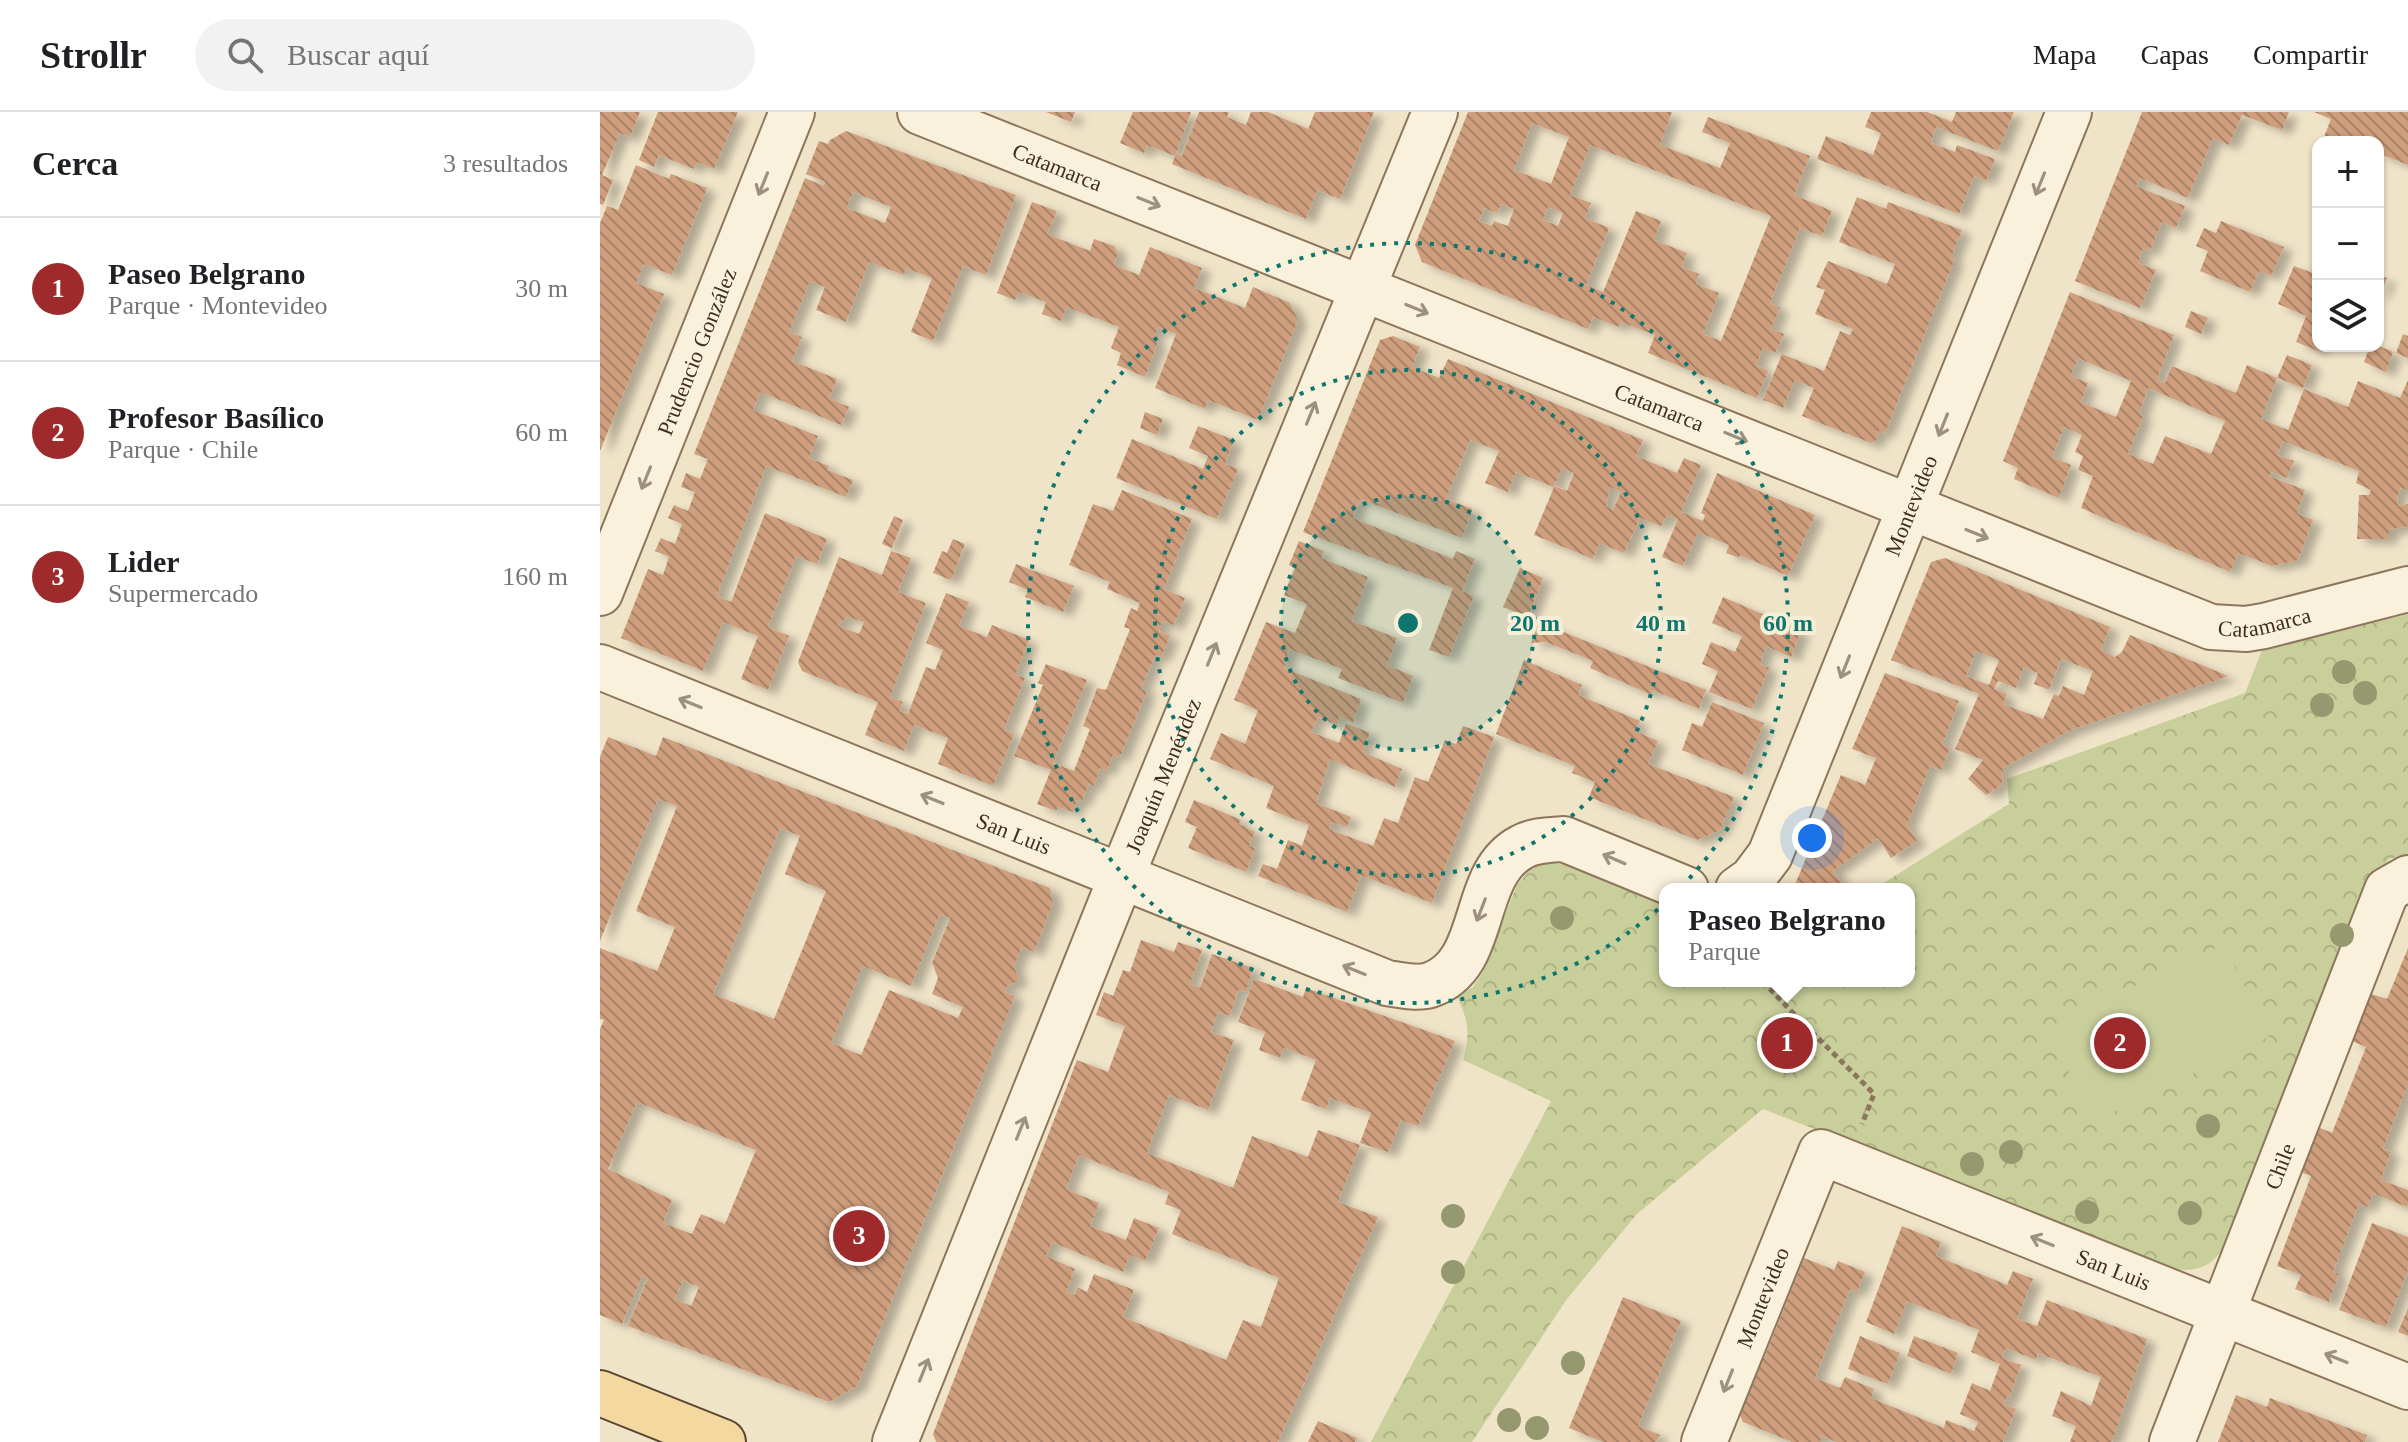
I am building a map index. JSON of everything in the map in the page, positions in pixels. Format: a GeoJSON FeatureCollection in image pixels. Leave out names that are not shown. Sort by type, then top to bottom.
{"type":"FeatureCollection","features":[{"type":"Feature","properties":{"kind":"main road"},"geometry":{"type":"LineString","coordinates":[[600,1393],[723,1442]]}},
{"type":"Feature","properties":{"kind":"street","name":"Prudencio González"},"geometry":{"type":"LineString","coordinates":[[600,593],[792,112]]}},
{"type":"Feature","properties":{"kind":"street","name":"Catamarca"},"geometry":{"type":"LineString","coordinates":[[920,112],[2211,627],[2246,629],[2408,589]]}},
{"type":"Feature","properties":{"kind":"street","name":"Joaquín Menéndez"},"geometry":{"type":"LineString","coordinates":[[895,1442],[1122,875],[1435,112]]}},
{"type":"Feature","properties":{"kind":"street","name":"Montevideo"},"geometry":{"type":"LineString","coordinates":[[1746,883],[1770,855],[2069,112]]}},
{"type":"Feature","properties":{"kind":"street","name":"San Luis"},"geometry":{"type":"LineString","coordinates":[[600,667],[1387,983],[1408,987],[1429,985],[1452,972],[1465,953],[1494,877],[1507,858],[1522,846],[1564,839],[1671,883]]}},
{"type":"Feature","properties":{"kind":"street","name":"Chile"},"geometry":{"type":"LineString","coordinates":[[2172,1442],[2398,884]]}},
{"type":"Feature","properties":{"kind":"street","name":"Montevideo"},"geometry":{"type":"LineString","coordinates":[[1704,1442],[1834,1158]]}},
{"type":"Feature","properties":{"kind":"street","name":"San Luis"},"geometry":{"type":"LineString","coordinates":[[1834,1158],[2408,1387]]}},
{"type":"Feature","properties":{"kind":"path"},"geometry":{"type":"LineString","coordinates":[[1768,987],[1874,1094],[1834,1158]]}},
{"type":"Feature","properties":{"kind":"green space"},"geometry":{"type":"Polygon","coordinates":[[[2408,614],[2408,855],[2389,859],[2370,884],[2223,1248],[2213,1261],[2200,1268],[2169,1268],[1763,1109],[1637,1214],[1567,1299],[1472,1442],[1371,1442],[1551,1101],[1463,1060],[1467,1028],[1457,997],[1473,987],[1482,973],[1517,885],[1528,872],[1542,863],[1572,865],[1659,901],[1659,987],[1915,987],[1915,883],[1884,883],[2009,804],[2007,779],[2245,693],[2262,650],[2408,614]]]}},
{"type":"Feature","properties":{"kind":"green space"},"geometry":{"type":"Polygon","coordinates":[[[2224,944],[2269,1037],[2093,1122],[2048,1027],[2224,944]]]}},
{"type":"Feature","properties":{"kind":"building"},"geometry":{"type":"Polygon","coordinates":[[[600,112],[640,112],[630,137],[620,133],[602,175],[613,180],[603,205],[600,204],[600,112]]]}},
{"type":"Feature","properties":{"kind":"building"},"geometry":{"type":"Polygon","coordinates":[[[658,112],[738,112],[714,169],[697,162],[694,169],[659,155],[654,167],[639,160],[658,112]]]}},
{"type":"Feature","properties":{"kind":"building"},"geometry":{"type":"Polygon","coordinates":[[[1046,112],[1075,112],[1071,122],[1046,112]]]}},
{"type":"Feature","properties":{"kind":"building"},"geometry":{"type":"Polygon","coordinates":[[[1133,112],[1191,112],[1175,156],[1147,145],[1144,153],[1120,143],[1133,112]]]}},
{"type":"Feature","properties":{"kind":"building"},"geometry":{"type":"Polygon","coordinates":[[[1199,112],[1229,112],[1227,117],[1246,125],[1251,112],[1268,112],[1308,129],[1315,112],[1374,112],[1340,199],[1317,190],[1306,219],[1172,164],[1176,154],[1182,156],[1199,112]]]}},
{"type":"Feature","properties":{"kind":"building"},"geometry":{"type":"Polygon","coordinates":[[[1468,112],[1672,112],[1660,145],[1720,168],[1730,143],[1702,132],[1708,117],[1810,156],[1794,195],[1832,211],[1822,236],[1800,228],[1770,303],[1780,308],[1771,329],[1784,334],[1775,353],[1763,348],[1756,365],[1768,371],[1757,398],[1648,353],[1655,335],[1621,322],[1619,327],[1593,317],[1588,329],[1422,262],[1415,245],[1468,112]],[[1532,123],[1514,170],[1551,184],[1569,137],[1532,123]],[[1590,145],[1570,195],[1591,203],[1585,218],[1609,228],[1586,285],[1603,292],[1636,211],[1661,221],[1654,240],[1687,253],[1682,267],[1699,274],[1696,284],[1719,293],[1703,334],[1721,341],[1771,216],[1590,145]],[[1501,204],[1497,213],[1484,208],[1479,221],[1492,226],[1494,221],[1508,226],[1514,209],[1501,204]],[[1548,207],[1543,220],[1558,226],[1563,213],[1548,207]]]}},
{"type":"Feature","properties":{"kind":"building"},"geometry":{"type":"Polygon","coordinates":[[[1871,112],[1927,112],[1952,122],[1956,112],[2014,112],[1998,151],[1936,127],[1931,143],[1955,152],[1957,145],[1995,159],[1986,181],[1974,176],[1959,214],[1817,159],[1826,136],[1873,155],[1881,133],[1865,127],[1871,112]]]}},
{"type":"Feature","properties":{"kind":"building"},"geometry":{"type":"Polygon","coordinates":[[[2142,112],[2289,112],[2282,130],[2242,115],[2229,145],[2213,138],[2188,198],[2140,178],[2136,186],[2185,206],[2176,228],[2162,222],[2150,251],[2143,248],[2138,263],[2156,270],[2140,308],[2075,281],[2142,112]]]}},
{"type":"Feature","properties":{"kind":"building"},"geometry":{"type":"Polygon","coordinates":[[[2314,112],[2408,112],[2408,165],[2384,155],[2384,136],[2324,136],[2331,119],[2314,112]]]}},
{"type":"Feature","properties":{"kind":"building"},"geometry":{"type":"Polygon","coordinates":[[[846,131],[1016,195],[986,275],[963,266],[933,341],[911,332],[932,278],[906,268],[904,275],[869,262],[846,322],[816,310],[825,287],[810,281],[789,332],[802,337],[792,361],[837,379],[829,398],[849,407],[841,425],[760,392],[753,410],[818,436],[809,458],[829,466],[827,470],[853,480],[846,497],[766,466],[717,596],[731,602],[765,513],[827,539],[817,564],[796,556],[768,627],[789,636],[768,690],[741,679],[758,636],[723,622],[703,671],[621,638],[648,569],[663,575],[669,557],[655,551],[661,538],[675,544],[682,524],[668,518],[674,505],[688,511],[695,492],[681,487],[686,473],[700,479],[708,459],[694,454],[805,178],[824,186],[825,182],[806,174],[819,141],[828,144],[846,131]],[[853,192],[847,208],[885,223],[891,207],[853,192]]]}},
{"type":"Feature","properties":{"kind":"building"},"geometry":{"type":"Polygon","coordinates":[[[636,165],[669,179],[671,174],[707,188],[672,275],[644,264],[636,283],[664,294],[600,451],[600,223],[607,206],[618,210],[636,165]]]}},
{"type":"Feature","properties":{"kind":"building"},"geometry":{"type":"Polygon","coordinates":[[[1857,197],[1886,209],[1888,202],[1962,230],[1951,258],[1955,259],[1885,433],[1879,431],[1876,441],[1871,443],[1802,416],[1814,388],[1795,380],[1783,408],[1763,400],[1782,354],[1824,371],[1840,331],[1850,335],[1853,329],[1815,314],[1825,290],[1816,287],[1828,261],[1887,284],[1895,264],[1839,242],[1857,197]]]}},
{"type":"Feature","properties":{"kind":"building"},"geometry":{"type":"Polygon","coordinates":[[[1032,202],[1057,211],[1047,234],[1090,251],[1094,239],[1114,246],[1118,254],[1114,265],[1139,275],[1150,247],[1202,268],[1194,288],[1245,308],[1253,287],[1290,303],[1298,320],[1258,420],[1208,400],[1205,409],[1155,388],[1176,334],[1158,327],[1153,340],[1158,342],[1145,377],[1117,365],[1121,353],[1111,348],[1119,327],[1067,307],[1061,321],[1042,314],[1046,302],[1019,292],[1015,300],[997,293],[1032,202]]]}},
{"type":"Feature","properties":{"kind":"building"},"geometry":{"type":"Polygon","coordinates":[[[2221,221],[2284,247],[2271,276],[2259,271],[2250,292],[2200,271],[2208,251],[2196,246],[2204,228],[2216,233],[2221,221]]]}},
{"type":"Feature","properties":{"kind":"building"},"geometry":{"type":"Polygon","coordinates":[[[2294,266],[2312,273],[2312,349],[2296,342],[2306,316],[2278,304],[2294,266]]]}},
{"type":"Feature","properties":{"kind":"building"},"geometry":{"type":"Polygon","coordinates":[[[2070,292],[2174,335],[2157,380],[2165,383],[2172,366],[2236,393],[2247,365],[2277,378],[2261,419],[2288,430],[2304,389],[2348,407],[2358,381],[2400,398],[2408,380],[2408,490],[2401,488],[2397,497],[2398,506],[2408,504],[2408,526],[2389,530],[2389,539],[2357,539],[2359,495],[2369,495],[2371,490],[2356,483],[2359,471],[2283,441],[2277,455],[2294,461],[2287,478],[2271,472],[2269,476],[2305,490],[2297,513],[2313,520],[2298,560],[2272,566],[2238,553],[2230,572],[2081,508],[2093,476],[2078,470],[2083,456],[2075,452],[2082,435],[2064,427],[2052,457],[2071,465],[2059,498],[2014,479],[2018,468],[2003,461],[2070,292]],[[2078,358],[2071,376],[2088,383],[2081,402],[2116,417],[2131,381],[2078,358]],[[2148,388],[2139,414],[2143,416],[2128,454],[2153,464],[2165,436],[2211,454],[2225,421],[2148,388]]]}},
{"type":"Feature","properties":{"kind":"building"},"geometry":{"type":"Polygon","coordinates":[[[2191,311],[2208,318],[2201,334],[2185,327],[2191,311]]]}},
{"type":"Feature","properties":{"kind":"building"},"geometry":{"type":"Polygon","coordinates":[[[2403,334],[2408,336],[2408,358],[2396,353],[2403,334]]]}},
{"type":"Feature","properties":{"kind":"building"},"geometry":{"type":"Polygon","coordinates":[[[1393,336],[1420,347],[1412,367],[1439,378],[1448,359],[1643,440],[1636,456],[1677,473],[1684,458],[1701,465],[1681,512],[1703,521],[1705,515],[1701,513],[1717,473],[1815,515],[1788,576],[1740,555],[1739,558],[1726,553],[1729,545],[1698,532],[1683,566],[1662,557],[1678,519],[1667,515],[1661,526],[1640,518],[1624,553],[1599,543],[1593,559],[1534,535],[1554,487],[1516,472],[1508,492],[1485,483],[1499,451],[1470,440],[1446,499],[1473,509],[1462,538],[1360,499],[1353,518],[1453,559],[1456,551],[1475,559],[1462,591],[1474,596],[1449,657],[1429,650],[1453,588],[1303,532],[1380,340],[1393,336]],[[1562,468],[1554,486],[1567,491],[1574,473],[1562,468]],[[1610,487],[1606,506],[1613,510],[1621,492],[1610,487]]]}},
{"type":"Feature","properties":{"kind":"building"},"geometry":{"type":"Polygon","coordinates":[[[2384,348],[2393,352],[2386,372],[2364,362],[2368,352],[2384,352],[2384,348]]]}},
{"type":"Feature","properties":{"kind":"building"},"geometry":{"type":"Polygon","coordinates":[[[2287,355],[2312,365],[2303,388],[2277,378],[2287,355]]]}},
{"type":"Feature","properties":{"kind":"building"},"geometry":{"type":"Polygon","coordinates":[[[1145,412],[1163,419],[1157,435],[1140,428],[1145,412]]]}},
{"type":"Feature","properties":{"kind":"building"},"geometry":{"type":"Polygon","coordinates":[[[1198,426],[1234,440],[1225,464],[1238,469],[1217,519],[1116,478],[1132,439],[1203,469],[1208,456],[1189,448],[1198,426]]]}},
{"type":"Feature","properties":{"kind":"building"},"geometry":{"type":"Polygon","coordinates":[[[1122,490],[1192,519],[1164,589],[1185,598],[1174,625],[1162,621],[1159,631],[1170,636],[1161,657],[1155,655],[1141,689],[1147,691],[1120,757],[1113,755],[1107,771],[1100,768],[1094,786],[1089,784],[1082,801],[1077,800],[1073,812],[1058,807],[1056,811],[1037,804],[1051,770],[1014,756],[1043,685],[1038,683],[1046,664],[1087,680],[1053,763],[1074,771],[1090,729],[1083,726],[1097,688],[1106,690],[1130,629],[1124,627],[1131,608],[1137,611],[1140,603],[1107,589],[1110,582],[1069,565],[1093,504],[1113,511],[1122,490]]]}},
{"type":"Feature","properties":{"kind":"building"},"geometry":{"type":"Polygon","coordinates":[[[894,516],[903,520],[892,548],[882,544],[894,516]]]}},
{"type":"Feature","properties":{"kind":"building"},"geometry":{"type":"Polygon","coordinates":[[[953,539],[965,544],[951,580],[933,573],[942,551],[947,553],[953,539]]]}},
{"type":"Feature","properties":{"kind":"building"},"geometry":{"type":"Polygon","coordinates":[[[1299,541],[1324,551],[1321,558],[1368,577],[1352,621],[1397,638],[1387,665],[1413,676],[1403,703],[1338,678],[1342,669],[1289,649],[1284,668],[1361,699],[1353,723],[1339,717],[1337,725],[1318,717],[1311,732],[1339,743],[1346,723],[1370,733],[1362,752],[1402,769],[1395,787],[1330,759],[1316,803],[1351,817],[1347,827],[1332,822],[1329,829],[1373,846],[1384,818],[1398,823],[1415,777],[1428,782],[1445,740],[1456,744],[1463,726],[1494,737],[1432,903],[1361,875],[1347,912],[1258,876],[1263,864],[1277,869],[1288,840],[1302,846],[1309,825],[1266,808],[1274,786],[1210,759],[1221,733],[1245,744],[1258,710],[1234,700],[1266,622],[1295,633],[1307,604],[1284,595],[1295,568],[1289,565],[1299,541]]]}},
{"type":"Feature","properties":{"kind":"building"},"geometry":{"type":"Polygon","coordinates":[[[891,551],[911,558],[898,592],[926,603],[890,697],[903,702],[899,711],[908,714],[926,667],[935,670],[943,650],[926,643],[946,593],[969,602],[959,626],[987,637],[992,625],[1029,640],[1015,675],[1025,678],[1004,730],[1014,734],[993,786],[938,764],[948,738],[914,725],[904,751],[865,735],[878,702],[802,671],[798,662],[839,557],[882,575],[891,551]],[[848,617],[837,625],[859,634],[864,622],[848,617]]]}},
{"type":"Feature","properties":{"kind":"building"},"geometry":{"type":"Polygon","coordinates":[[[1945,558],[2110,627],[2101,650],[2115,657],[2122,652],[2130,635],[2228,676],[2071,730],[2003,768],[2002,785],[1986,795],[1968,779],[1983,760],[1955,749],[1979,694],[1891,660],[1931,562],[1945,558]],[[1976,651],[1966,676],[1989,685],[1999,660],[1976,651]],[[2061,659],[2049,690],[2034,684],[2038,673],[2024,667],[2016,688],[1998,681],[1994,689],[2007,694],[2003,704],[2043,719],[2054,694],[2059,696],[2063,686],[2084,695],[2093,671],[2061,659]]]}},
{"type":"Feature","properties":{"kind":"building"},"geometry":{"type":"Polygon","coordinates":[[[1016,564],[1074,586],[1063,612],[1025,597],[1028,590],[1009,582],[1016,564]]]}},
{"type":"Feature","properties":{"kind":"building"},"geometry":{"type":"Polygon","coordinates":[[[1520,568],[1543,578],[1528,617],[1503,607],[1520,568]]]}},
{"type":"Feature","properties":{"kind":"building"},"geometry":{"type":"Polygon","coordinates":[[[1723,597],[1801,631],[1791,657],[1766,646],[1760,664],[1769,668],[1752,709],[1709,692],[1718,671],[1702,664],[1711,642],[1735,652],[1742,636],[1712,623],[1723,597]]]}},
{"type":"Feature","properties":{"kind":"building"},"geometry":{"type":"Polygon","coordinates":[[[1539,622],[1706,690],[1699,709],[1652,690],[1650,694],[1590,668],[1593,661],[1546,642],[1531,643],[1539,622]]]}},
{"type":"Feature","properties":{"kind":"building"},"geometry":{"type":"Polygon","coordinates":[[[1524,660],[1582,685],[1578,695],[1640,721],[1635,731],[1658,741],[1648,764],[1734,797],[1720,830],[1697,840],[1589,797],[1595,782],[1572,773],[1575,766],[1496,734],[1524,660]]]}},
{"type":"Feature","properties":{"kind":"building"},"geometry":{"type":"Polygon","coordinates":[[[1885,673],[1959,701],[1942,745],[1950,748],[1941,770],[1930,766],[1907,825],[1917,841],[1891,858],[1878,838],[1833,871],[1842,883],[1796,883],[1841,775],[1865,785],[1876,758],[1852,749],[1885,673]]]}},
{"type":"Feature","properties":{"kind":"building"},"geometry":{"type":"Polygon","coordinates":[[[1712,702],[1764,723],[1743,775],[1682,750],[1692,723],[1702,727],[1712,702]]]}},
{"type":"Feature","properties":{"kind":"building"},"geometry":{"type":"Polygon","coordinates":[[[608,737],[656,756],[663,737],[1050,888],[1053,903],[1034,952],[1022,947],[1014,966],[1019,981],[1006,987],[1005,992],[1015,996],[857,1386],[829,1402],[628,1326],[648,1278],[642,1276],[622,1324],[600,1315],[600,1029],[604,1020],[600,1019],[600,948],[657,971],[675,927],[636,911],[677,806],[658,799],[600,941],[600,757],[608,737]],[[780,828],[713,994],[774,1019],[826,891],[785,874],[800,836],[780,828]],[[940,914],[911,986],[863,966],[831,1043],[861,1055],[889,990],[958,1018],[963,1007],[932,994],[938,978],[932,963],[950,918],[940,914]],[[637,1102],[608,1169],[672,1200],[663,1223],[692,1234],[701,1214],[725,1224],[756,1150],[637,1102]],[[683,1280],[675,1299],[691,1306],[699,1287],[683,1280]]]}},
{"type":"Feature","properties":{"kind":"building"},"geometry":{"type":"Polygon","coordinates":[[[1194,800],[1241,820],[1239,824],[1255,832],[1249,846],[1255,848],[1246,872],[1188,848],[1197,827],[1185,822],[1194,800]]]}},
{"type":"Feature","properties":{"kind":"building"},"geometry":{"type":"Polygon","coordinates":[[[1141,940],[1174,952],[1178,942],[1202,950],[1190,984],[1200,988],[1212,954],[1253,968],[1246,992],[1238,990],[1230,1016],[1218,1012],[1211,1032],[1234,1040],[1208,1110],[1169,1095],[1147,1153],[1233,1188],[1252,1136],[1308,1157],[1318,1130],[1360,1145],[1338,1202],[1378,1217],[1278,1442],[936,1442],[933,1434],[1077,1060],[1108,1072],[1125,1026],[1096,1015],[1104,992],[1113,996],[1123,970],[1130,972],[1141,940]],[[1079,1155],[1066,1189],[1099,1203],[1090,1226],[1126,1240],[1134,1218],[1159,1228],[1145,1261],[1130,1255],[1123,1272],[1052,1242],[1046,1256],[1075,1269],[1066,1292],[1075,1295],[1077,1287],[1087,1292],[1094,1274],[1134,1290],[1123,1317],[1226,1360],[1243,1320],[1261,1327],[1279,1278],[1172,1234],[1181,1210],[1165,1204],[1169,1192],[1079,1155]]]}},
{"type":"Feature","properties":{"kind":"building"},"geometry":{"type":"Polygon","coordinates":[[[2408,948],[2408,1084],[2383,1149],[2391,1152],[2381,1180],[2408,1190],[2408,1204],[2407,1207],[2373,1193],[2368,1207],[2359,1204],[2333,1272],[2339,1274],[2329,1302],[2295,1289],[2301,1275],[2277,1266],[2311,1176],[2300,1172],[2318,1127],[2332,1133],[2366,1047],[2352,1041],[2371,994],[2387,999],[2408,948]]]}},
{"type":"Feature","properties":{"kind":"building"},"geometry":{"type":"Polygon","coordinates":[[[1254,979],[1303,997],[1306,988],[1455,1041],[1418,1126],[1401,1120],[1388,1152],[1360,1143],[1371,1113],[1330,1098],[1326,1109],[1301,1100],[1316,1060],[1284,1048],[1280,1058],[1259,1050],[1265,1032],[1238,1022],[1254,979]]]}},
{"type":"Feature","properties":{"kind":"building"},"geometry":{"type":"Polygon","coordinates":[[[2372,1223],[2408,1237],[2408,1270],[2386,1327],[2339,1310],[2372,1223]]]}},
{"type":"Feature","properties":{"kind":"building"},"geometry":{"type":"Polygon","coordinates":[[[1902,1226],[1941,1242],[1936,1256],[2007,1285],[2013,1271],[2033,1279],[2017,1319],[2037,1326],[2047,1300],[2147,1339],[2112,1442],[2070,1442],[2076,1426],[2052,1416],[2061,1391],[2091,1406],[2101,1377],[2038,1353],[2036,1360],[2006,1348],[2002,1358],[2021,1365],[2004,1404],[2016,1409],[2003,1442],[1836,1442],[1822,1436],[1820,1442],[1792,1442],[1743,1422],[1733,1401],[1751,1353],[1764,1358],[1804,1258],[1834,1270],[1838,1261],[1865,1272],[1857,1292],[1850,1289],[1815,1378],[1840,1388],[1845,1377],[1874,1389],[1871,1398],[1944,1428],[1946,1420],[1974,1431],[1978,1422],[1960,1414],[1972,1383],[1990,1391],[2000,1364],[1971,1352],[1979,1330],[1907,1301],[1894,1334],[1866,1322],[1902,1226]]]}},
{"type":"Feature","properties":{"kind":"building"},"geometry":{"type":"Polygon","coordinates":[[[1623,1297],[1681,1321],[1638,1426],[1660,1435],[1656,1442],[1603,1442],[1569,1428],[1623,1297]]]}},
{"type":"Feature","properties":{"kind":"building"},"geometry":{"type":"Polygon","coordinates":[[[2408,1308],[2408,1336],[2398,1332],[2408,1308]]]}},
{"type":"Feature","properties":{"kind":"building"},"geometry":{"type":"Polygon","coordinates":[[[1860,1336],[1900,1353],[1888,1384],[1848,1369],[1860,1336]]]}},
{"type":"Feature","properties":{"kind":"building"},"geometry":{"type":"Polygon","coordinates":[[[1914,1336],[1958,1353],[1951,1374],[1907,1356],[1914,1336]]]}},
{"type":"Feature","properties":{"kind":"building"},"geometry":{"type":"Polygon","coordinates":[[[2236,1395],[2267,1407],[2270,1398],[2367,1435],[2365,1442],[2218,1442],[2236,1395]]]}},
{"type":"Feature","properties":{"kind":"building"},"geometry":{"type":"Polygon","coordinates":[[[1318,1421],[1357,1438],[1355,1442],[1308,1442],[1318,1421]]]}},
{"type":"Feature","properties":{"kind":"place","name":"Paseo Belgrano"},"geometry":{"type":"Point","coordinates":[1787,1043]}},
{"type":"Feature","properties":{"kind":"place","name":"Profesor Basílico"},"geometry":{"type":"Point","coordinates":[2120,1043]}},
{"type":"Feature","properties":{"kind":"place","name":"Lider"},"geometry":{"type":"Point","coordinates":[859,1236]}}]}
